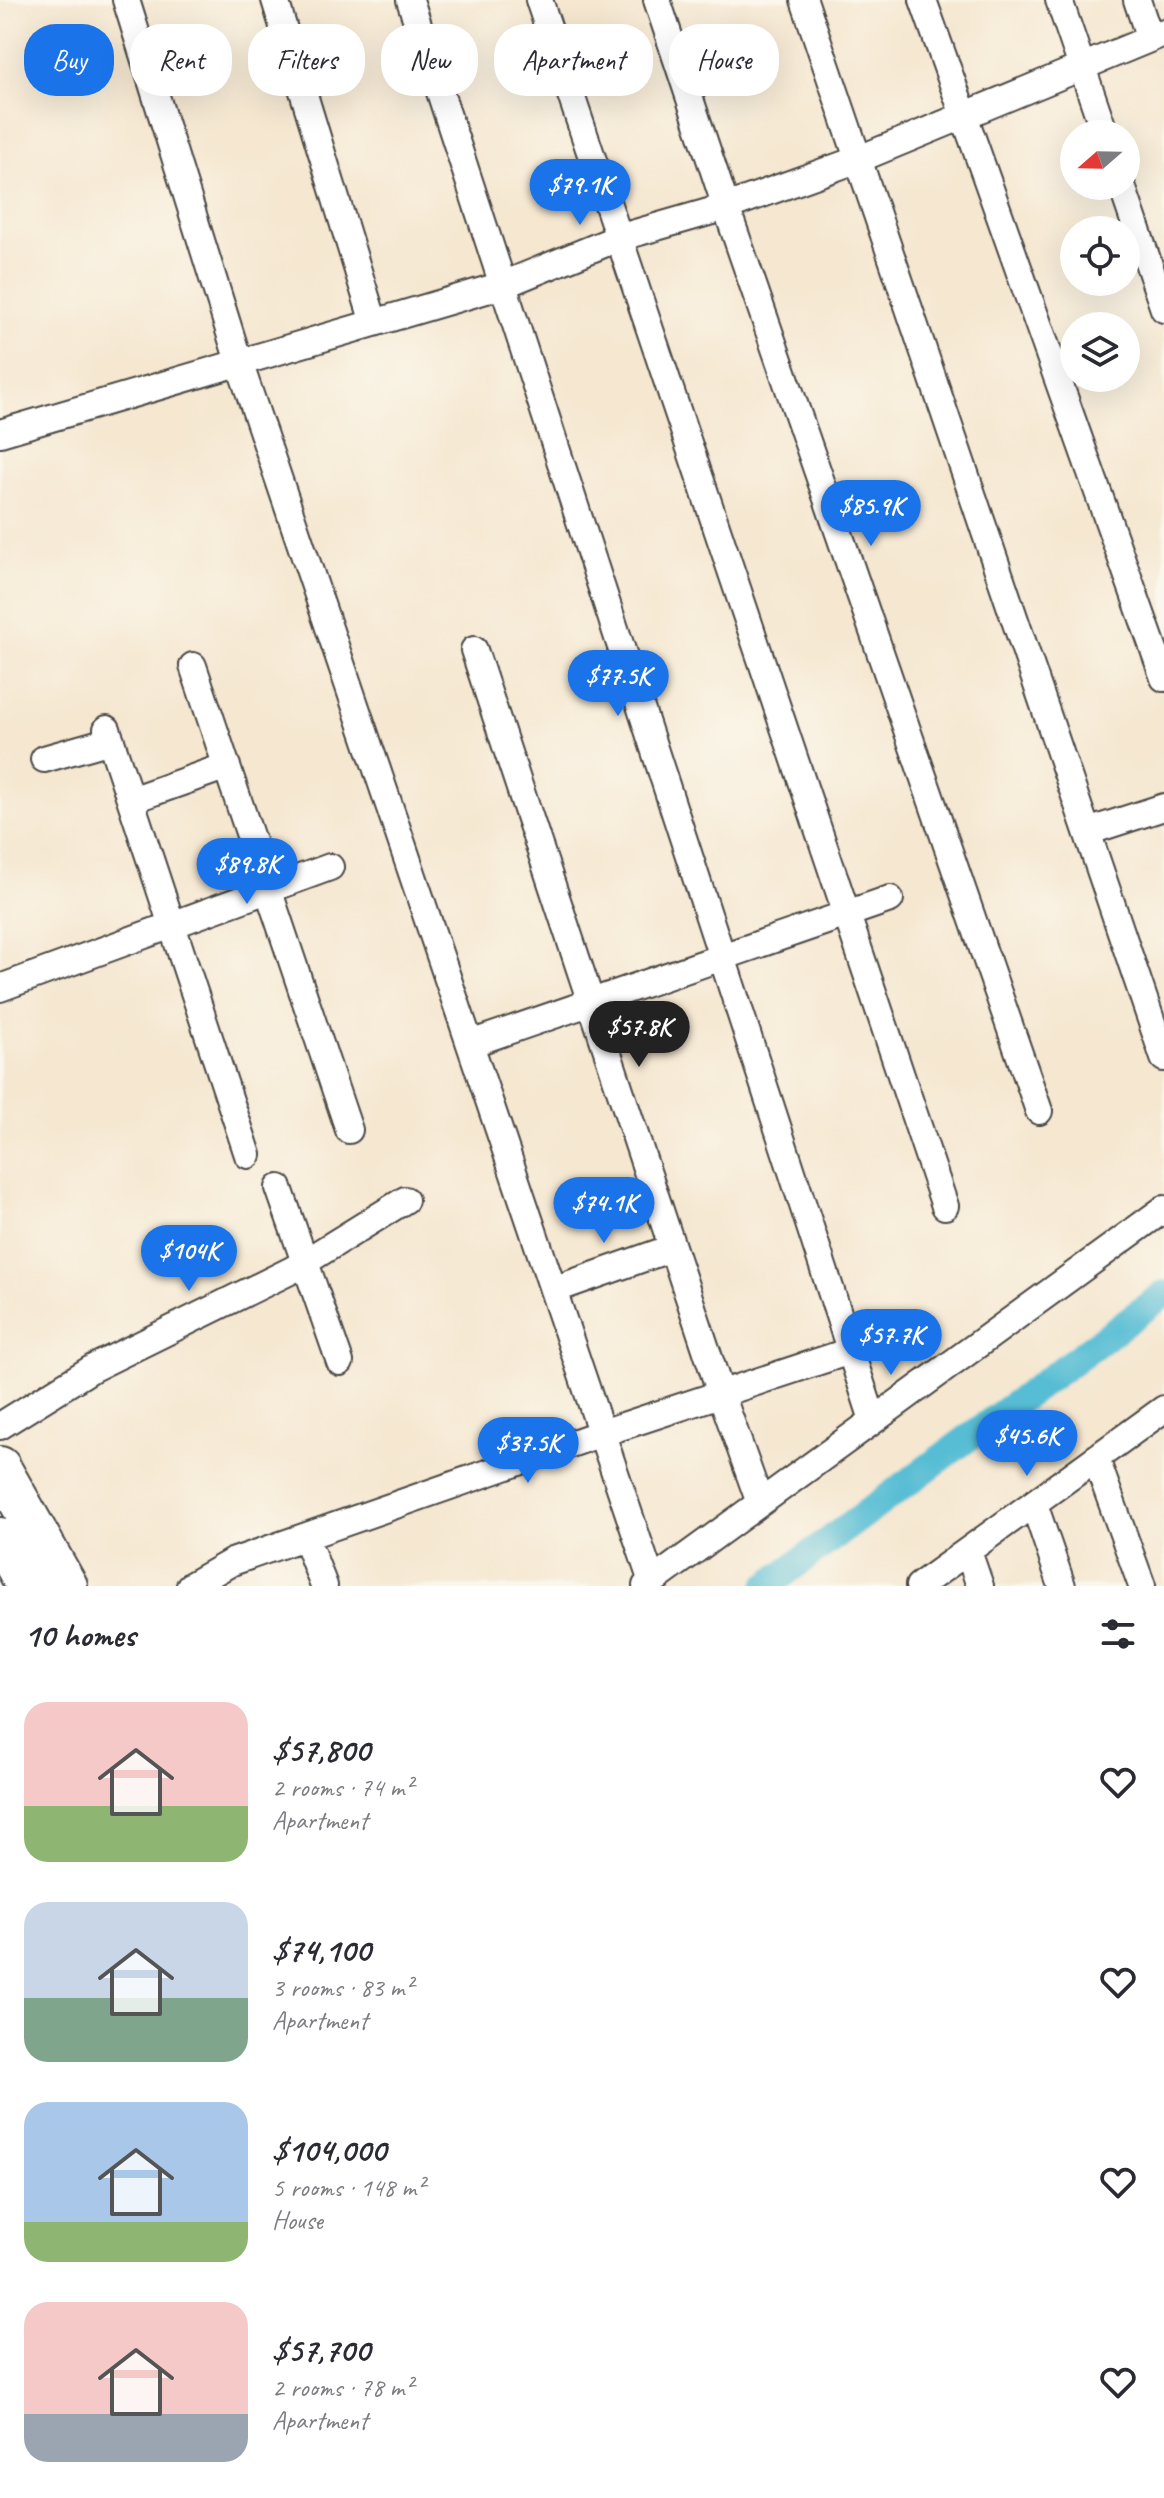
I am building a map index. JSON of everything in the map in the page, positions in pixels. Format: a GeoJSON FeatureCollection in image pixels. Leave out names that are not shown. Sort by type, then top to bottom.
{"type":"FeatureCollection","features":[{"type":"Feature","properties":{"kind":"main road"},"geometry":{"type":"LineString","coordinates":[[0,1467],[67,1586]]}},
{"type":"Feature","properties":{"kind":"main road"},"geometry":{"type":"LineString","coordinates":[[0,1538],[27,1586]]}},
{"type":"Feature","properties":{"kind":"street"},"geometry":{"type":"LineString","coordinates":[[126,0],[239,362],[602,1433],[649,1584],[1164,1209]]}},
{"type":"Feature","properties":{"kind":"street"},"geometry":{"type":"LineString","coordinates":[[275,0],[374,323]]}},
{"type":"Feature","properties":{"kind":"street"},"geometry":{"type":"LineString","coordinates":[[410,0],[873,1420]]}},
{"type":"Feature","properties":{"kind":"street"},"geometry":{"type":"LineString","coordinates":[[539,0],[945,1206]]}},
{"type":"Feature","properties":{"kind":"street"},"geometry":{"type":"LineString","coordinates":[[657,0],[1039,1111]]}},
{"type":"Feature","properties":{"kind":"street"},"geometry":{"type":"LineString","coordinates":[[804,0],[1164,1058]]}},
{"type":"Feature","properties":{"kind":"street"},"geometry":{"type":"LineString","coordinates":[[923,0],[1164,678]]}},
{"type":"Feature","properties":{"kind":"street"},"geometry":{"type":"LineString","coordinates":[[1059,0],[1100,120]]}},
{"type":"Feature","properties":{"kind":"street"},"geometry":{"type":"LineString","coordinates":[[0,433],[503,285],[618,238],[726,207],[859,159],[1157,36],[1137,0]]}},
{"type":"Feature","properties":{"kind":"street"},"geometry":{"type":"LineString","coordinates":[[1127,200],[1164,309]]}},
{"type":"Feature","properties":{"kind":"street"},"geometry":{"type":"LineString","coordinates":[[474,650],[760,1503]]}},
{"type":"Feature","properties":{"kind":"street"},"geometry":{"type":"LineString","coordinates":[[193,666],[349,1130]]}},
{"type":"Feature","properties":{"kind":"street"},"geometry":{"type":"LineString","coordinates":[[44,759],[109,734],[248,1155]]}},
{"type":"Feature","properties":{"kind":"street"},"geometry":{"type":"LineString","coordinates":[[131,800],[227,766]]}},
{"type":"Feature","properties":{"kind":"street"},"geometry":{"type":"LineString","coordinates":[[1087,832],[1164,807]]}},
{"type":"Feature","properties":{"kind":"street"},"geometry":{"type":"LineString","coordinates":[[0,988],[330,867]]}},
{"type":"Feature","properties":{"kind":"street"},"geometry":{"type":"LineString","coordinates":[[470,1044],[890,899]]}},
{"type":"Feature","properties":{"kind":"street"},"geometry":{"type":"LineString","coordinates":[[279,1188],[340,1362]]}},
{"type":"Feature","properties":{"kind":"street"},"geometry":{"type":"LineString","coordinates":[[0,1426],[93,1368],[306,1261],[405,1200]]}},
{"type":"Feature","properties":{"kind":"street"},"geometry":{"type":"LineString","coordinates":[[553,1290],[672,1248]]}},
{"type":"Feature","properties":{"kind":"street"},"geometry":{"type":"LineString","coordinates":[[190,1586],[232,1562],[602,1433],[850,1351]]}},
{"type":"Feature","properties":{"kind":"street"},"geometry":{"type":"LineString","coordinates":[[919,1586],[1164,1409]]}},
{"type":"Feature","properties":{"kind":"street"},"geometry":{"type":"LineString","coordinates":[[1096,1459],[1142,1586]]}},
{"type":"Feature","properties":{"kind":"street"},"geometry":{"type":"LineString","coordinates":[[1034,1504],[1062,1586]]}},
{"type":"Feature","properties":{"kind":"street"},"geometry":{"type":"LineString","coordinates":[[309,1547],[324,1586]]}},
{"type":"Feature","properties":{"kind":"street"},"geometry":{"type":"LineString","coordinates":[[968,1551],[980,1586]]}},
{"type":"Feature","properties":{"kind":"waterway"},"geometry":{"type":"LineString","coordinates":[[767,1586],[1164,1294]]}}]}
